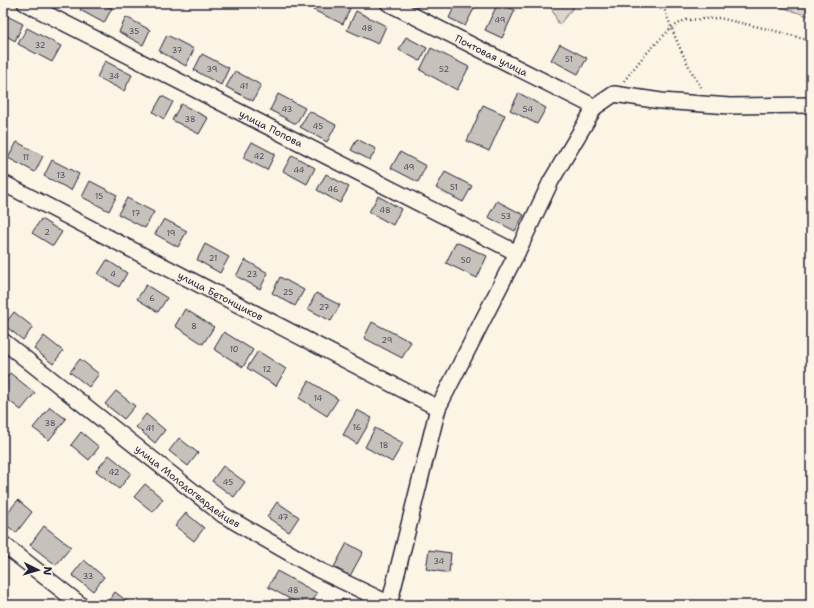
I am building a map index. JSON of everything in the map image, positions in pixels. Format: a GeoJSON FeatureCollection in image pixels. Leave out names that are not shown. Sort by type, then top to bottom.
{"type":"FeatureCollection","features":[{"type":"Feature","properties":{"kind":"street","name":"улица Попова"},"geometry":{"type":"LineString","coordinates":[[25,3],[517,253]]}},
{"type":"Feature","properties":{"kind":"street","name":"Почтовая улица"},"geometry":{"type":"LineString","coordinates":[[388,3],[595,107]]}},
{"type":"Feature","properties":{"kind":"street"},"geometry":{"type":"LineString","coordinates":[[390,605],[438,408],[517,253],[551,181],[595,107],[614,94],[661,101],[717,105],[811,105]]}},
{"type":"Feature","properties":{"kind":"street","name":"улица Бетонщиков"},"geometry":{"type":"LineString","coordinates":[[3,183],[438,408]]}},
{"type":"Feature","properties":{"kind":"street","name":"улица Молодогвардейцев"},"geometry":{"type":"LineString","coordinates":[[3,341],[223,516],[319,570],[390,605]]}},
{"type":"Feature","properties":{"kind":"street"},"geometry":{"type":"LineString","coordinates":[[3,544],[81,605]]}},
{"type":"Feature","properties":{"kind":"path"},"geometry":{"type":"LineString","coordinates":[[662,3],[671,28],[692,74],[706,97],[717,105]]}},
{"type":"Feature","properties":{"kind":"path"},"geometry":{"type":"LineString","coordinates":[[614,94],[643,57],[671,28],[685,20],[719,18],[772,30],[811,41]]}},
{"type":"Feature","properties":{"kind":"shaded area"},"geometry":{"type":"Polygon","coordinates":[[[549,3],[577,3],[559,25],[549,3]]]}},
{"type":"Feature","properties":{"kind":"shaded area"},"geometry":{"type":"Polygon","coordinates":[[[769,3],[811,3],[811,17],[769,3]]]}},
{"type":"Feature","properties":{"kind":"building"},"geometry":{"type":"Polygon","coordinates":[[[84,3],[101,3],[112,8],[104,23],[80,10],[84,3]]]}},
{"type":"Feature","properties":{"kind":"building"},"geometry":{"type":"Polygon","coordinates":[[[316,3],[346,3],[351,6],[343,24],[313,10],[316,3]]]}},
{"type":"Feature","properties":{"kind":"building"},"geometry":{"type":"Polygon","coordinates":[[[456,3],[477,3],[465,26],[449,18],[456,3]]]}},
{"type":"Feature","properties":{"kind":"building"},"geometry":{"type":"Polygon","coordinates":[[[498,3],[515,10],[502,38],[485,30],[498,3]]]}},
{"type":"Feature","properties":{"kind":"building"},"geometry":{"type":"Polygon","coordinates":[[[356,11],[386,26],[378,44],[347,30],[356,11]]]}},
{"type":"Feature","properties":{"kind":"building"},"geometry":{"type":"Polygon","coordinates":[[[3,14],[23,24],[15,41],[3,34],[3,14]]]}},
{"type":"Feature","properties":{"kind":"building"},"geometry":{"type":"Polygon","coordinates":[[[126,17],[150,30],[143,45],[119,32],[126,17]]]}},
{"type":"Feature","properties":{"kind":"building"},"geometry":{"type":"Polygon","coordinates":[[[27,28],[61,46],[52,62],[18,44],[27,28]]]}},
{"type":"Feature","properties":{"kind":"building"},"geometry":{"type":"Polygon","coordinates":[[[167,35],[194,49],[186,66],[159,51],[167,35]]]}},
{"type":"Feature","properties":{"kind":"building"},"geometry":{"type":"Polygon","coordinates":[[[406,37],[427,48],[420,61],[399,50],[406,37]]]}},
{"type":"Feature","properties":{"kind":"building"},"geometry":{"type":"Polygon","coordinates":[[[560,44],[587,58],[578,74],[551,60],[560,44]]]}},
{"type":"Feature","properties":{"kind":"building"},"geometry":{"type":"Polygon","coordinates":[[[431,48],[469,67],[457,90],[420,70],[431,48]]]}},
{"type":"Feature","properties":{"kind":"building"},"geometry":{"type":"Polygon","coordinates":[[[202,54],[229,68],[221,85],[194,70],[202,54]]]}},
{"type":"Feature","properties":{"kind":"building"},"geometry":{"type":"Polygon","coordinates":[[[105,61],[132,75],[124,91],[97,77],[105,61]]]}},
{"type":"Feature","properties":{"kind":"building"},"geometry":{"type":"Polygon","coordinates":[[[235,71],[261,85],[253,101],[226,87],[235,71]]]}},
{"type":"Feature","properties":{"kind":"building"},"geometry":{"type":"Polygon","coordinates":[[[519,93],[546,108],[537,124],[510,110],[519,93]]]}},
{"type":"Feature","properties":{"kind":"building"},"geometry":{"type":"Polygon","coordinates":[[[278,94],[305,108],[296,124],[270,110],[278,94]]]}},
{"type":"Feature","properties":{"kind":"building"},"geometry":{"type":"Polygon","coordinates":[[[162,96],[173,102],[164,119],[153,112],[162,96]]]}},
{"type":"Feature","properties":{"kind":"building"},"geometry":{"type":"Polygon","coordinates":[[[181,104],[208,118],[199,134],[172,120],[181,104]]]}},
{"type":"Feature","properties":{"kind":"building"},"geometry":{"type":"Polygon","coordinates":[[[483,105],[505,115],[489,151],[467,141],[483,105]]]}},
{"type":"Feature","properties":{"kind":"building"},"geometry":{"type":"Polygon","coordinates":[[[309,111],[336,125],[327,142],[300,127],[309,111]]]}},
{"type":"Feature","properties":{"kind":"building"},"geometry":{"type":"Polygon","coordinates":[[[357,139],[376,149],[370,160],[351,150],[357,139]]]}},
{"type":"Feature","properties":{"kind":"building"},"geometry":{"type":"Polygon","coordinates":[[[17,142],[43,156],[35,172],[8,158],[17,142]]]}},
{"type":"Feature","properties":{"kind":"building"},"geometry":{"type":"Polygon","coordinates":[[[252,142],[275,154],[267,170],[243,158],[252,142]]]}},
{"type":"Feature","properties":{"kind":"building"},"geometry":{"type":"Polygon","coordinates":[[[400,152],[426,166],[418,182],[391,168],[400,152]]]}},
{"type":"Feature","properties":{"kind":"building"},"geometry":{"type":"Polygon","coordinates":[[[292,155],[315,168],[307,184],[283,171],[292,155]]]}},
{"type":"Feature","properties":{"kind":"building"},"geometry":{"type":"Polygon","coordinates":[[[52,160],[79,174],[71,190],[44,176],[52,160]]]}},
{"type":"Feature","properties":{"kind":"building"},"geometry":{"type":"Polygon","coordinates":[[[445,172],[472,186],[463,202],[436,188],[445,172]]]}},
{"type":"Feature","properties":{"kind":"building"},"geometry":{"type":"Polygon","coordinates":[[[326,174],[349,187],[340,203],[317,190],[326,174]]]}},
{"type":"Feature","properties":{"kind":"building"},"geometry":{"type":"Polygon","coordinates":[[[90,181],[117,195],[109,211],[82,197],[90,181]]]}},
{"type":"Feature","properties":{"kind":"building"},"geometry":{"type":"Polygon","coordinates":[[[378,196],[401,209],[393,225],[369,212],[378,196]]]}},
{"type":"Feature","properties":{"kind":"building"},"geometry":{"type":"Polygon","coordinates":[[[127,198],[154,212],[145,228],[118,214],[127,198]]]}},
{"type":"Feature","properties":{"kind":"building"},"geometry":{"type":"Polygon","coordinates":[[[497,201],[524,215],[515,231],[488,217],[497,201]]]}},
{"type":"Feature","properties":{"kind":"building"},"geometry":{"type":"Polygon","coordinates":[[[41,219],[62,232],[53,246],[32,233],[41,219]]]}},
{"type":"Feature","properties":{"kind":"building"},"geometry":{"type":"Polygon","coordinates":[[[164,219],[187,231],[178,247],[155,234],[164,219]]]}},
{"type":"Feature","properties":{"kind":"building"},"geometry":{"type":"Polygon","coordinates":[[[456,242],[487,256],[477,278],[446,263],[456,242]]]}},
{"type":"Feature","properties":{"kind":"building"},"geometry":{"type":"Polygon","coordinates":[[[205,244],[229,257],[220,273],[197,260],[205,244]]]}},
{"type":"Feature","properties":{"kind":"building"},"geometry":{"type":"Polygon","coordinates":[[[107,260],[127,273],[119,287],[98,274],[107,260]]]}},
{"type":"Feature","properties":{"kind":"building"},"geometry":{"type":"Polygon","coordinates":[[[245,260],[268,273],[260,289],[236,276],[245,260]]]}},
{"type":"Feature","properties":{"kind":"building"},"geometry":{"type":"Polygon","coordinates":[[[280,277],[304,290],[295,306],[272,293],[280,277]]]}},
{"type":"Feature","properties":{"kind":"building"},"geometry":{"type":"Polygon","coordinates":[[[146,285],[167,298],[158,312],[137,299],[146,285]]]}},
{"type":"Feature","properties":{"kind":"building"},"geometry":{"type":"Polygon","coordinates":[[[316,293],[340,305],[331,321],[308,309],[316,293]]]}},
{"type":"Feature","properties":{"kind":"building"},"geometry":{"type":"Polygon","coordinates":[[[185,309],[214,327],[203,344],[175,326],[185,309]]]}},
{"type":"Feature","properties":{"kind":"building"},"geometry":{"type":"Polygon","coordinates":[[[14,312],[33,327],[23,340],[4,325],[14,312]]]}},
{"type":"Feature","properties":{"kind":"building"},"geometry":{"type":"Polygon","coordinates":[[[372,322],[411,342],[402,358],[364,338],[372,322]]]}},
{"type":"Feature","properties":{"kind":"building"},"geometry":{"type":"Polygon","coordinates":[[[224,332],[253,350],[243,367],[214,349],[224,332]]]}},
{"type":"Feature","properties":{"kind":"building"},"geometry":{"type":"Polygon","coordinates":[[[44,336],[63,351],[53,364],[34,349],[44,336]]]}},
{"type":"Feature","properties":{"kind":"building"},"geometry":{"type":"Polygon","coordinates":[[[258,351],[286,369],[276,386],[247,368],[258,351]]]}},
{"type":"Feature","properties":{"kind":"building"},"geometry":{"type":"Polygon","coordinates":[[[80,359],[99,374],[89,387],[70,372],[80,359]]]}},
{"type":"Feature","properties":{"kind":"building"},"geometry":{"type":"Polygon","coordinates":[[[10,373],[35,393],[21,410],[3,396],[3,382],[10,373]]]}},
{"type":"Feature","properties":{"kind":"building"},"geometry":{"type":"Polygon","coordinates":[[[309,381],[338,399],[327,416],[299,398],[309,381]]]}},
{"type":"Feature","properties":{"kind":"building"},"geometry":{"type":"Polygon","coordinates":[[[116,391],[135,406],[124,419],[105,404],[116,391]]]}},
{"type":"Feature","properties":{"kind":"building"},"geometry":{"type":"Polygon","coordinates":[[[50,407],[66,419],[49,440],[33,428],[50,407]]]}},
{"type":"Feature","properties":{"kind":"building"},"geometry":{"type":"Polygon","coordinates":[[[357,410],[372,418],[357,444],[343,435],[357,410]]]}},
{"type":"Feature","properties":{"kind":"building"},"geometry":{"type":"Polygon","coordinates":[[[146,414],[165,430],[155,443],[136,427],[146,414]]]}},
{"type":"Feature","properties":{"kind":"building"},"geometry":{"type":"Polygon","coordinates":[[[375,428],[403,443],[392,462],[365,447],[375,428]]]}},
{"type":"Feature","properties":{"kind":"building"},"geometry":{"type":"Polygon","coordinates":[[[81,432],[99,447],[89,460],[71,445],[81,432]]]}},
{"type":"Feature","properties":{"kind":"building"},"geometry":{"type":"Polygon","coordinates":[[[179,438],[198,453],[188,466],[169,451],[179,438]]]}},
{"type":"Feature","properties":{"kind":"building"},"geometry":{"type":"Polygon","coordinates":[[[109,455],[131,473],[119,489],[96,471],[109,455]]]}},
{"type":"Feature","properties":{"kind":"building"},"geometry":{"type":"Polygon","coordinates":[[[223,466],[245,482],[234,497],[212,481],[223,466]]]}},
{"type":"Feature","properties":{"kind":"building"},"geometry":{"type":"Polygon","coordinates":[[[145,484],[163,499],[153,512],[134,497],[145,484]]]}},
{"type":"Feature","properties":{"kind":"building"},"geometry":{"type":"Polygon","coordinates":[[[18,500],[32,512],[16,533],[3,522],[3,518],[18,500]]]}},
{"type":"Feature","properties":{"kind":"building"},"geometry":{"type":"Polygon","coordinates":[[[277,502],[299,517],[289,532],[267,517],[277,502]]]}},
{"type":"Feature","properties":{"kind":"building"},"geometry":{"type":"Polygon","coordinates":[[[186,513],[204,528],[194,541],[175,526],[186,513]]]}},
{"type":"Feature","properties":{"kind":"building"},"geometry":{"type":"Polygon","coordinates":[[[44,526],[71,547],[56,565],[30,545],[44,526]]]}},
{"type":"Feature","properties":{"kind":"building"},"geometry":{"type":"Polygon","coordinates":[[[347,543],[363,552],[350,576],[334,567],[347,543]]]}},
{"type":"Feature","properties":{"kind":"building"},"geometry":{"type":"Polygon","coordinates":[[[429,550],[451,553],[449,573],[426,569],[429,550]]]}},
{"type":"Feature","properties":{"kind":"building"},"geometry":{"type":"Polygon","coordinates":[[[84,560],[104,577],[93,591],[72,575],[84,560]]]}},
{"type":"Feature","properties":{"kind":"building"},"geometry":{"type":"Polygon","coordinates":[[[277,571],[317,593],[311,605],[301,605],[268,587],[277,571]]]}},
{"type":"Feature","properties":{"kind":"building"},"geometry":{"type":"Polygon","coordinates":[[[115,592],[132,605],[105,605],[115,592]]]}},
{"type":"Feature","properties":{"kind":"building"},"geometry":{"type":"Polygon","coordinates":[[[342,599],[354,605],[339,605],[342,599]]]}}]}
